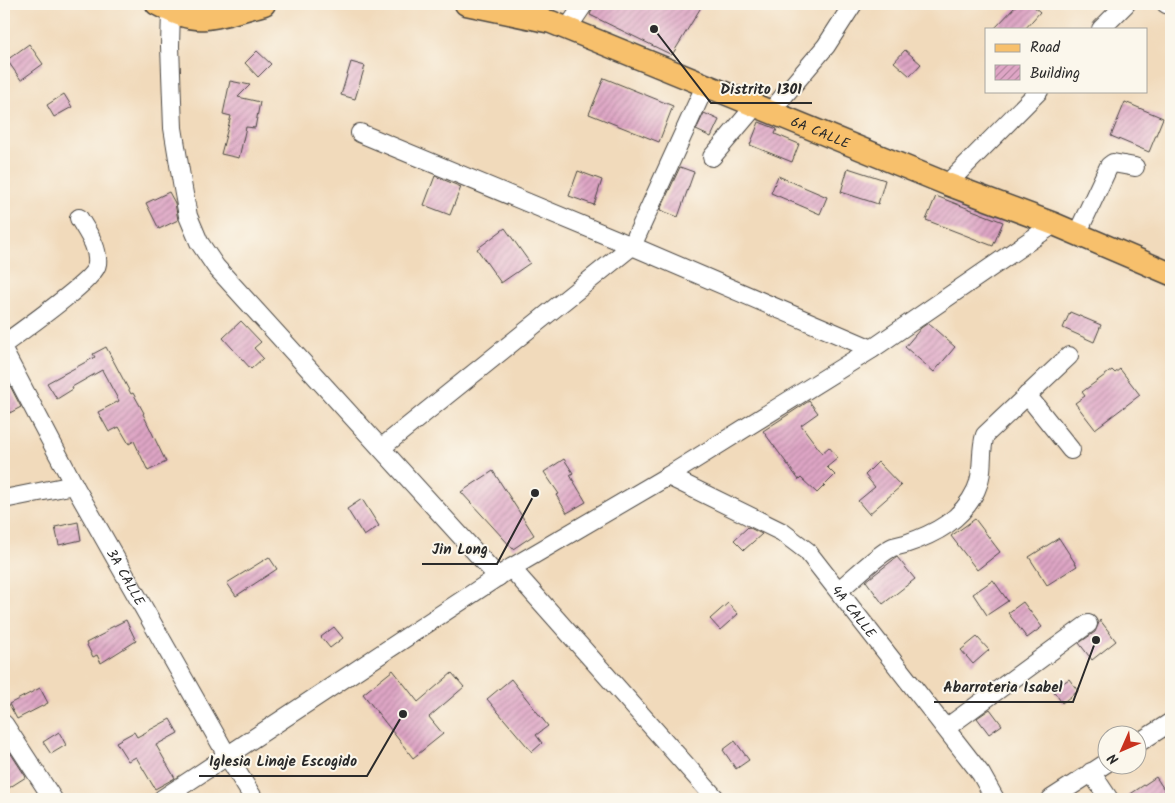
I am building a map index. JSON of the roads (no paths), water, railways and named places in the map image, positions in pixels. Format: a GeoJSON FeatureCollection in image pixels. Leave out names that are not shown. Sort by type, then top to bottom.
{"type":"FeatureCollection","features":[{"type":"Feature","properties":{"kind":"main road"},"geometry":{"type":"LineString","coordinates":[[164,8],[188,17],[206,18],[264,4]]}},
{"type":"Feature","properties":{"kind":"main road","name":"6A CALLE"},"geometry":{"type":"LineString","coordinates":[[466,4],[551,22],[567,28],[947,184],[1054,224],[1171,274]]}},
{"type":"Feature","properties":{"kind":"street"},"geometry":{"type":"LineString","coordinates":[[567,28],[584,4]]}},
{"type":"Feature","properties":{"kind":"street"},"geometry":{"type":"LineString","coordinates":[[712,157],[826,46],[853,4]]}},
{"type":"Feature","properties":{"kind":"street"},"geometry":{"type":"LineString","coordinates":[[1102,28],[1126,4]]}},
{"type":"Feature","properties":{"kind":"street"},"geometry":{"type":"LineString","coordinates":[[1166,4],[1171,6]]}},
{"type":"Feature","properties":{"kind":"street"},"geometry":{"type":"LineString","coordinates":[[164,8],[170,46],[173,128],[188,216],[200,242],[216,267],[380,448],[505,572],[716,799]]}},
{"type":"Feature","properties":{"kind":"street"},"geometry":{"type":"LineString","coordinates":[[380,448],[632,246],[706,84]]}},
{"type":"Feature","properties":{"kind":"street"},"geometry":{"type":"LineString","coordinates":[[947,184],[1038,92]]}},
{"type":"Feature","properties":{"kind":"street"},"geometry":{"type":"LineString","coordinates":[[360,133],[632,246],[872,349]]}},
{"type":"Feature","properties":{"kind":"street"},"geometry":{"type":"LineString","coordinates":[[1077,234],[1109,166],[1113,163],[1135,167]]}},
{"type":"Feature","properties":{"kind":"street"},"geometry":{"type":"LineString","coordinates":[[4,344],[86,281],[97,266],[97,252],[79,218]]}},
{"type":"Feature","properties":{"kind":"street"},"geometry":{"type":"LineString","coordinates":[[162,799],[505,572],[668,476],[872,349],[1054,224]]}},
{"type":"Feature","properties":{"kind":"street","name":"3A CALLE"},"geometry":{"type":"LineString","coordinates":[[4,352],[74,485],[228,757],[254,799]]}},
{"type":"Feature","properties":{"kind":"street"},"geometry":{"type":"LineString","coordinates":[[839,590],[885,552],[924,536],[957,518],[966,508],[982,474],[981,448],[985,434],[1069,356]]}},
{"type":"Feature","properties":{"kind":"street"},"geometry":{"type":"LineString","coordinates":[[1027,395],[1071,450]]}},
{"type":"Feature","properties":{"kind":"street","name":"4A CALLE"},"geometry":{"type":"LineString","coordinates":[[668,476],[782,532],[807,551],[981,774],[990,797]]}},
{"type":"Feature","properties":{"kind":"street"},"geometry":{"type":"LineString","coordinates":[[4,499],[74,485]]}},
{"type":"Feature","properties":{"kind":"street"},"geometry":{"type":"LineString","coordinates":[[946,728],[1088,624]]}},
{"type":"Feature","properties":{"kind":"street"},"geometry":{"type":"LineString","coordinates":[[1148,737],[1171,722]]}},
{"type":"Feature","properties":{"kind":"street"},"geometry":{"type":"LineString","coordinates":[[4,724],[53,799]]}},
{"type":"Feature","properties":{"kind":"street"},"geometry":{"type":"LineString","coordinates":[[1051,799],[1098,768]]}},
{"type":"Feature","properties":{"kind":"street"},"geometry":{"type":"LineString","coordinates":[[1091,772],[1109,799]]}},
{"type":"Feature","properties":{"kind":"place","name":"Distrito 1301"},"geometry":{"type":"Point","coordinates":[654,29]}},
{"type":"Feature","properties":{"kind":"place","name":"Jin Long"},"geometry":{"type":"Point","coordinates":[535,493]}},
{"type":"Feature","properties":{"kind":"place","name":"Abarroteria Isabel"},"geometry":{"type":"Point","coordinates":[1096,640]}},
{"type":"Feature","properties":{"kind":"place","name":"Iglesia Linaje Escogido"},"geometry":{"type":"Point","coordinates":[403,714]}}]}
